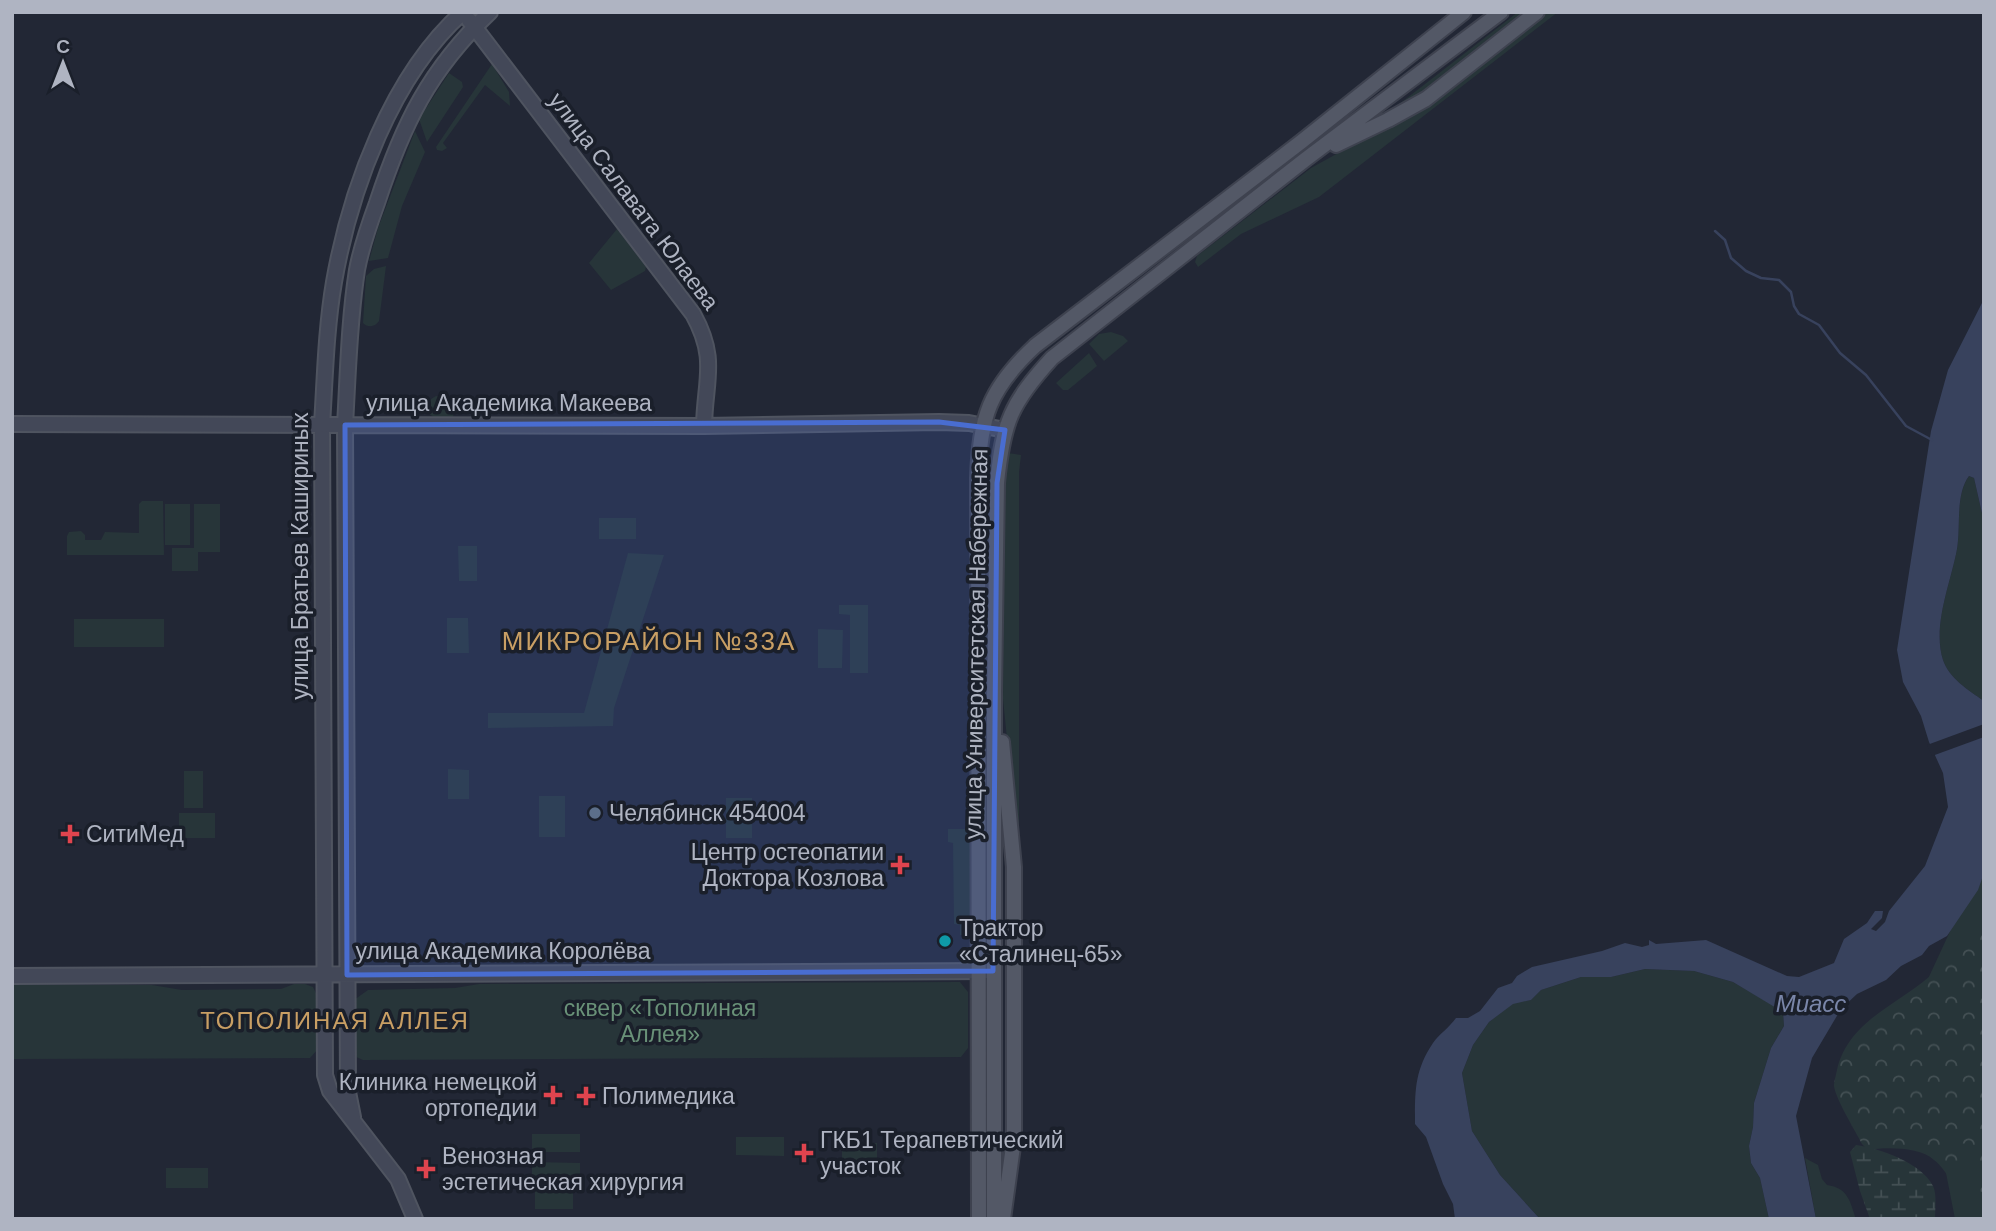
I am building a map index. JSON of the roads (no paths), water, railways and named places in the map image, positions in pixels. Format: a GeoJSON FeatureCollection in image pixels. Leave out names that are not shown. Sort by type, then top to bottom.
{"type":"FeatureCollection","features":[{"type":"Feature","properties":{"kind":"main road","name":"улица Университетская Набережная"},"geometry":{"type":"LineString","coordinates":[[979,1219],[978,478],[979,443],[991,399],[1035,346],[1291,150],[1452,18],[1464,12]]}},
{"type":"Feature","properties":{"kind":"main road","name":"улица Университетская Набережная"},"geometry":{"type":"LineString","coordinates":[[993,1219],[997,483],[1005,430],[1012,410],[1031,381],[1052,358],[1306,159],[1501,12]]}},
{"type":"Feature","properties":{"kind":"main road"},"geometry":{"type":"LineString","coordinates":[[1306,159],[1426,99],[1537,12]]}},
{"type":"Feature","properties":{"kind":"main road"},"geometry":{"type":"LineString","coordinates":[[994,693],[1002,739],[1014,867],[1014,1139],[1003,1219]]}},
{"type":"Feature","properties":{"kind":"street","name":"улица Братьев Кашириных"},"geometry":{"type":"LineString","coordinates":[[355,1125],[348,1092],[345,425],[351,326],[358,268],[371,219],[411,114],[426,87],[490,12]]}},
{"type":"Feature","properties":{"kind":"street","name":"улица Братьев Кашириных"},"geometry":{"type":"LineString","coordinates":[[415,1219],[398,1179],[330,1091],[325,1075],[322,425],[334,283],[344,236],[366,167],[406,83],[428,50],[459,14]]}},
{"type":"Feature","properties":{"kind":"street","name":"улица Салавата Юлаева"},"geometry":{"type":"LineString","coordinates":[[459,14],[496,55],[693,314],[702,330],[709,356],[704,426]]}},
{"type":"Feature","properties":{"kind":"street","name":"улица Академика Макеева"},"geometry":{"type":"LineString","coordinates":[[12,424],[704,426],[939,422],[983,425],[1005,430]]}},
{"type":"Feature","properties":{"kind":"street","name":"улица Академика Королёва"},"geometry":{"type":"LineString","coordinates":[[12,976],[993,971]]}},
{"type":"Feature","properties":{"kind":"water","name":"Миасс"},"geometry":{"type":"Polygon","coordinates":[[[1984,299],[1984,522],[1974,478],[1969,476],[1962,492],[1957,549],[1941,619],[1940,647],[1950,672],[1984,701],[1984,873],[1978,890],[1947,936],[1929,946],[1922,955],[1901,966],[1886,980],[1857,994],[1841,1009],[1812,1058],[1796,1116],[1816,1219],[1769,1219],[1760,1178],[1751,1163],[1749,1146],[1754,1103],[1771,1048],[1784,1026],[1783,1012],[1733,982],[1694,971],[1645,969],[1611,977],[1581,977],[1541,990],[1531,1000],[1513,1004],[1489,1022],[1473,1045],[1462,1073],[1472,1131],[1500,1175],[1540,1219],[1455,1219],[1453,1204],[1426,1137],[1415,1124],[1415,1113],[1417,1082],[1422,1063],[1435,1040],[1456,1018],[1468,1018],[1480,1011],[1498,988],[1512,983],[1517,976],[1532,967],[1625,943],[1642,947],[1649,945],[1649,940],[1656,944],[1706,940],[1787,976],[1799,977],[1834,963],[1844,939],[1867,923],[1875,911],[1883,911],[1882,918],[1871,929],[1876,931],[1925,866],[1948,807],[1943,773],[1921,716],[1903,682],[1897,650],[1931,431],[1948,370],[1984,299]]]}},
{"type":"Feature","properties":{"kind":"waterway"},"geometry":{"type":"LineString","coordinates":[[1715,231],[1725,240],[1731,258],[1746,271],[1761,278],[1779,280],[1791,292],[1799,314],[1819,325],[1840,353],[1866,375],[1906,426],[1932,440]]}},
{"type":"Feature","properties":{"kind":"place","name":"Челябинск 454004"},"geometry":{"type":"Point","coordinates":[595,813]}},
{"type":"Feature","properties":{"kind":"place","name":"СитиМед"},"geometry":{"type":"Point","coordinates":[70,834]}},
{"type":"Feature","properties":{"kind":"place","name":"Центр остеопатии Доктора Козлова"},"geometry":{"type":"Point","coordinates":[900,865]}},
{"type":"Feature","properties":{"kind":"place","name":"Трактор «Сталинец-65»"},"geometry":{"type":"Point","coordinates":[945,941]}},
{"type":"Feature","properties":{"kind":"place","name":"Клиника немецкой ортопедии"},"geometry":{"type":"Point","coordinates":[553,1095]}},
{"type":"Feature","properties":{"kind":"place","name":"Полимедика"},"geometry":{"type":"Point","coordinates":[586,1096]}},
{"type":"Feature","properties":{"kind":"place","name":"ГКБ1 Терапевтический участок"},"geometry":{"type":"Point","coordinates":[804,1153]}},
{"type":"Feature","properties":{"kind":"place","name":"Венозная эстетическая хирургия"},"geometry":{"type":"Point","coordinates":[426,1169]}},
{"type":"Feature","properties":{"kind":"district","name":"МИКРОРАЙОН №33А"},"geometry":{"type":"Point","coordinates":[649,641]}},
{"type":"Feature","properties":{"kind":"district","name":"ТОПОЛИНАЯ АЛЛЕЯ"},"geometry":{"type":"Point","coordinates":[335,1021]}},
{"type":"Feature","properties":{"kind":"park label","name":"сквер «Тополиная Аллея»"},"geometry":{"type":"Point","coordinates":[660,1021]}}]}
